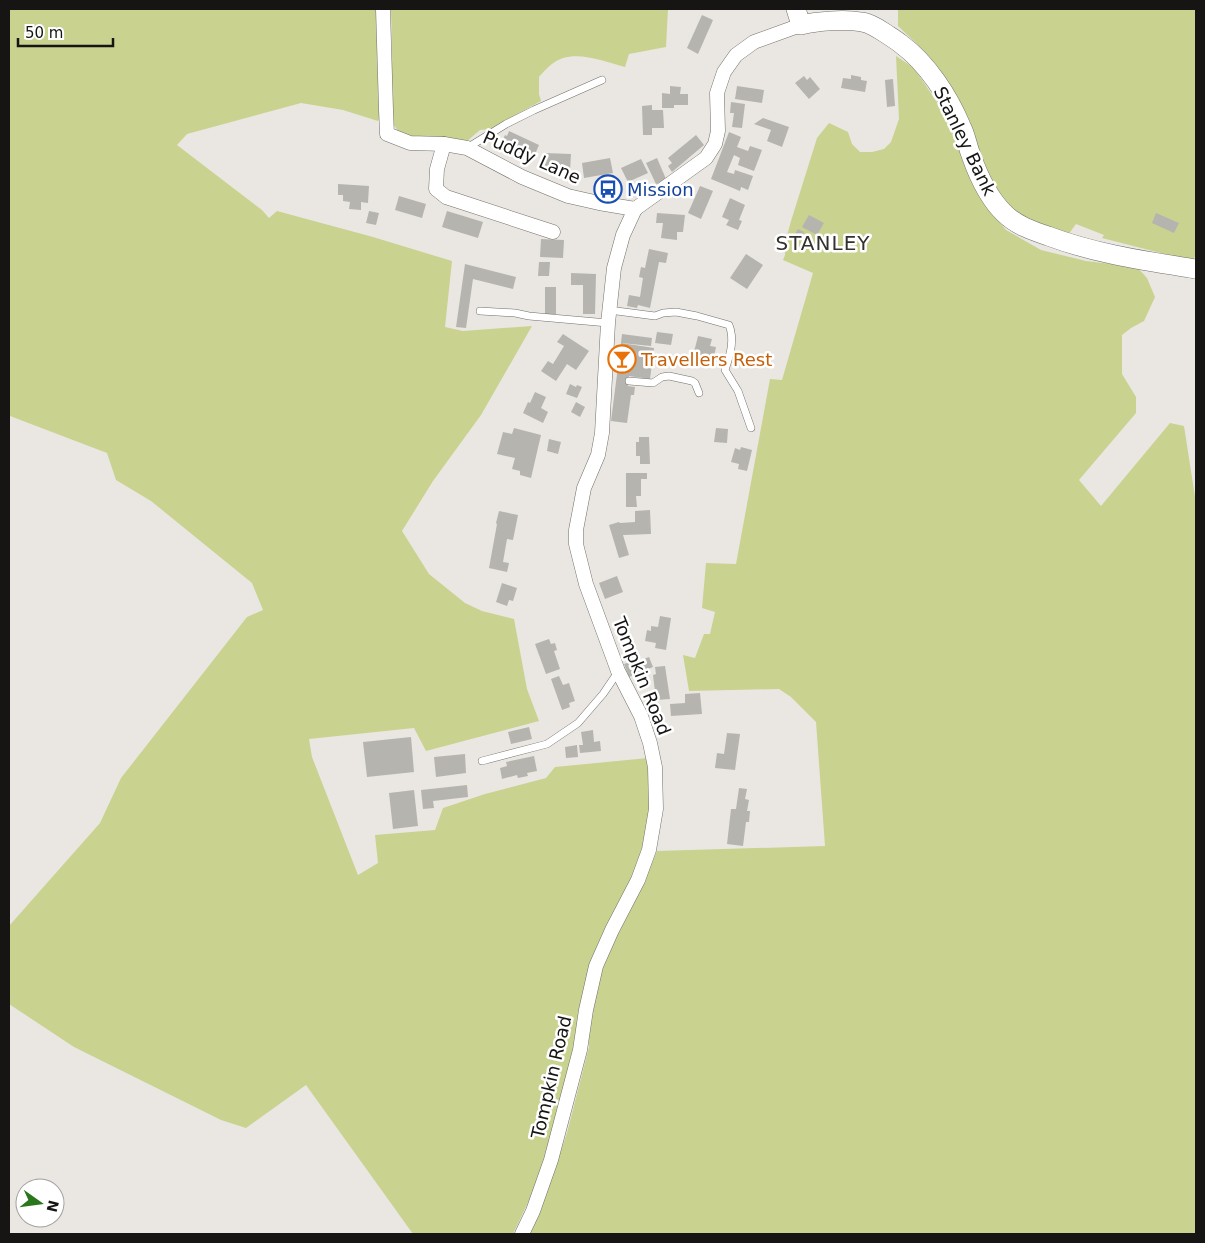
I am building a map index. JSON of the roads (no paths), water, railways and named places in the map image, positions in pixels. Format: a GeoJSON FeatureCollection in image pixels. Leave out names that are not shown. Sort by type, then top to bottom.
{"type":"FeatureCollection","features":[{"type":"Feature","properties":{"kind":"street","name":"Puddy Lane"},"geometry":{"type":"LineString","coordinates":[[383,9],[387,134],[410,143],[444,144],[467,148],[522,177],[568,196],[634,209]]}},
{"type":"Feature","properties":{"kind":"street","name":"Stanley Bank"},"geometry":{"type":"LineString","coordinates":[[634,209],[706,158],[714,144],[718,131],[717,93],[724,72],[736,55],[754,42],[799,17],[823,22],[863,22],[878,28],[902,44],[923,64],[950,103],[962,128],[981,180],[1004,214],[1016,223],[1078,246],[1122,257],[1196,270]]}},
{"type":"Feature","properties":{"kind":"street"},"geometry":{"type":"LineString","coordinates":[[444,144],[437,169],[436,189],[446,197],[553,232]]}},
{"type":"Feature","properties":{"kind":"street","name":"Tompkin Road"},"geometry":{"type":"LineString","coordinates":[[522,1234],[533,1211],[551,1160],[580,1050],[586,1010],[596,966],[638,880],[649,850],[656,809],[655,767],[650,743],[641,716],[618,671],[586,584],[576,544],[576,530],[584,488],[598,455],[602,433],[608,379],[608,316],[614,268],[623,235],[634,209]]}},
{"type":"Feature","properties":{"kind":"lane"},"geometry":{"type":"LineString","coordinates":[[467,148],[527,113],[602,80]]}},
{"type":"Feature","properties":{"kind":"lane"},"geometry":{"type":"LineString","coordinates":[[480,310],[515,312],[529,316],[655,316],[676,312],[729,325],[732,332],[731,353],[725,370],[738,391],[751,428]]}},
{"type":"Feature","properties":{"kind":"lane"},"geometry":{"type":"LineString","coordinates":[[628,381],[653,383],[662,377],[669,376],[692,381],[695,383],[698,392]]}},
{"type":"Feature","properties":{"kind":"lane"},"geometry":{"type":"LineString","coordinates":[[482,761],[547,744],[578,723],[603,694],[618,671]]}},
{"type":"Feature","properties":{"kind":"place","name":"Mission"},"geometry":{"type":"Point","coordinates":[608,189]}},
{"type":"Feature","properties":{"kind":"place","name":"Travellers Rest"},"geometry":{"type":"Point","coordinates":[622,359]}},
{"type":"Feature","properties":{"kind":"district","name":"STANLEY"},"geometry":{"type":"Point","coordinates":[823,243]}}]}
